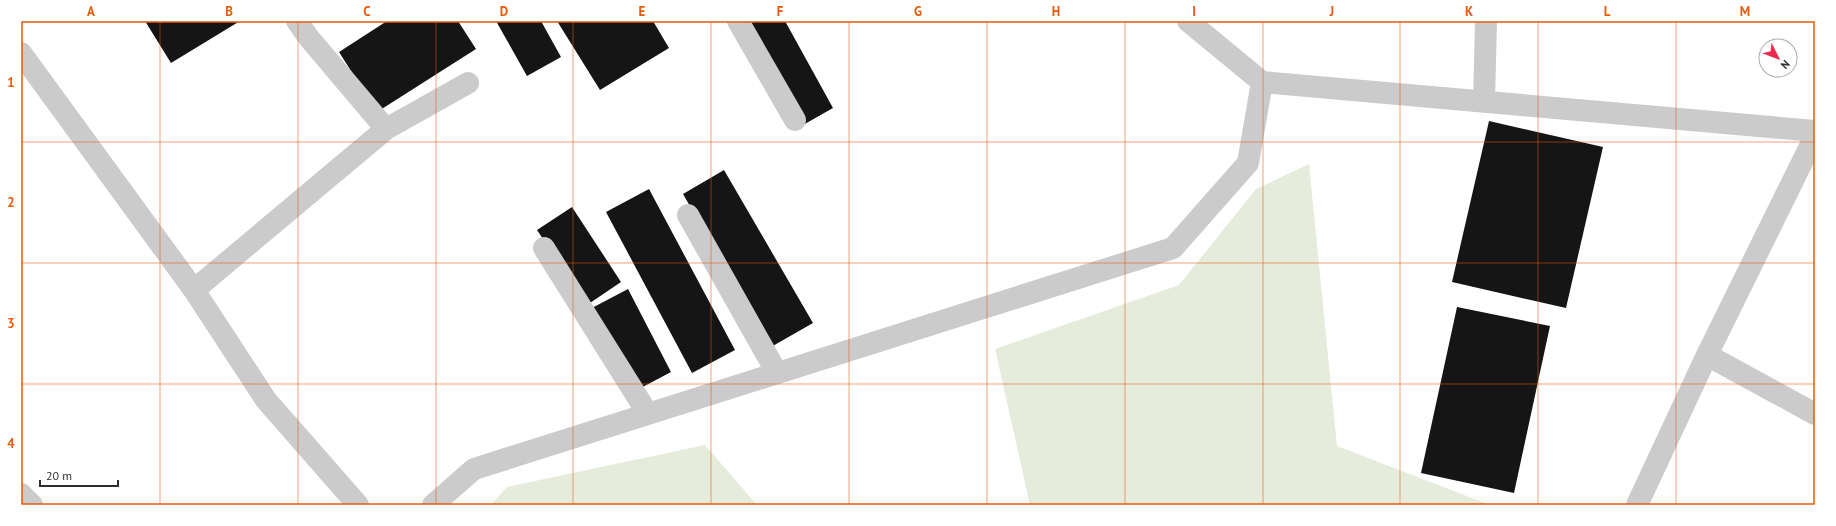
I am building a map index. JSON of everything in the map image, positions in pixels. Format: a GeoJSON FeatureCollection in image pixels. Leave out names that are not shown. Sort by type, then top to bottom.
{"type":"FeatureCollection","features":[{"type":"Feature","properties":{"kind":"street"},"geometry":{"type":"LineString","coordinates":[[297,21],[309,38],[386,129]]}},
{"type":"Feature","properties":{"kind":"street"},"geometry":{"type":"LineString","coordinates":[[738,21],[795,120]]}},
{"type":"Feature","properties":{"kind":"street"},"geometry":{"type":"LineString","coordinates":[[1188,21],[1262,82],[1815,131]]}},
{"type":"Feature","properties":{"kind":"street"},"geometry":{"type":"LineString","coordinates":[[1484,101],[1486,21]]}},
{"type":"Feature","properties":{"kind":"street"},"geometry":{"type":"LineString","coordinates":[[21,53],[194,290],[266,400],[358,505]]}},
{"type":"Feature","properties":{"kind":"street"},"geometry":{"type":"LineString","coordinates":[[194,290],[386,129],[468,82]]}},
{"type":"Feature","properties":{"kind":"street"},"geometry":{"type":"LineString","coordinates":[[433,505],[474,469],[1172,248],[1248,163],[1262,82]]}},
{"type":"Feature","properties":{"kind":"street"},"geometry":{"type":"LineString","coordinates":[[1637,505],[1707,355],[1815,136]]}},
{"type":"Feature","properties":{"kind":"street"},"geometry":{"type":"LineString","coordinates":[[688,215],[777,373]]}},
{"type":"Feature","properties":{"kind":"street"},"geometry":{"type":"LineString","coordinates":[[544,248],[648,414]]}},
{"type":"Feature","properties":{"kind":"street"},"geometry":{"type":"LineString","coordinates":[[1707,355],[1815,414]]}},
{"type":"Feature","properties":{"kind":"street"},"geometry":{"type":"LineString","coordinates":[[21,494],[32,505]]}},
{"type":"Feature","properties":{"kind":"green space"},"geometry":{"type":"Polygon","coordinates":[[[1309,164],[1337,446],[1490,505],[1030,505],[995,349],[1179,285],[1256,189],[1309,164]]]}},
{"type":"Feature","properties":{"kind":"green space"},"geometry":{"type":"Polygon","coordinates":[[[705,445],[757,505],[491,505],[507,487],[705,445]]]}},
{"type":"Feature","properties":{"kind":"building"},"geometry":{"type":"Polygon","coordinates":[[[145,21],[240,21],[171,63],[145,21]]]}},
{"type":"Feature","properties":{"kind":"building"},"geometry":{"type":"Polygon","coordinates":[[[387,21],[458,21],[476,49],[377,112],[339,52],[387,21]]]}},
{"type":"Feature","properties":{"kind":"building"},"geometry":{"type":"Polygon","coordinates":[[[496,21],[541,21],[561,57],[527,76],[496,21]]]}},
{"type":"Feature","properties":{"kind":"building"},"geometry":{"type":"Polygon","coordinates":[[[557,21],[653,21],[669,48],[600,90],[557,21]]]}},
{"type":"Feature","properties":{"kind":"building"},"geometry":{"type":"Polygon","coordinates":[[[746,21],[785,21],[833,108],[803,125],[746,21]]]}},
{"type":"Feature","properties":{"kind":"building"},"geometry":{"type":"Polygon","coordinates":[[[1489,121],[1603,147],[1566,308],[1452,282],[1489,121]]]}},
{"type":"Feature","properties":{"kind":"building"},"geometry":{"type":"Polygon","coordinates":[[[724,170],[813,323],[771,347],[683,194],[724,170]]]}},
{"type":"Feature","properties":{"kind":"building"},"geometry":{"type":"Polygon","coordinates":[[[649,189],[735,350],[692,373],[606,212],[649,189]]]}},
{"type":"Feature","properties":{"kind":"building"},"geometry":{"type":"Polygon","coordinates":[[[572,207],[621,282],[587,305],[537,230],[572,207]]]}},
{"type":"Feature","properties":{"kind":"building"},"geometry":{"type":"Polygon","coordinates":[[[628,289],[671,372],[637,390],[590,309],[628,289]]]}},
{"type":"Feature","properties":{"kind":"building"},"geometry":{"type":"Polygon","coordinates":[[[1457,307],[1550,326],[1514,493],[1421,473],[1457,307]]]}}]}
